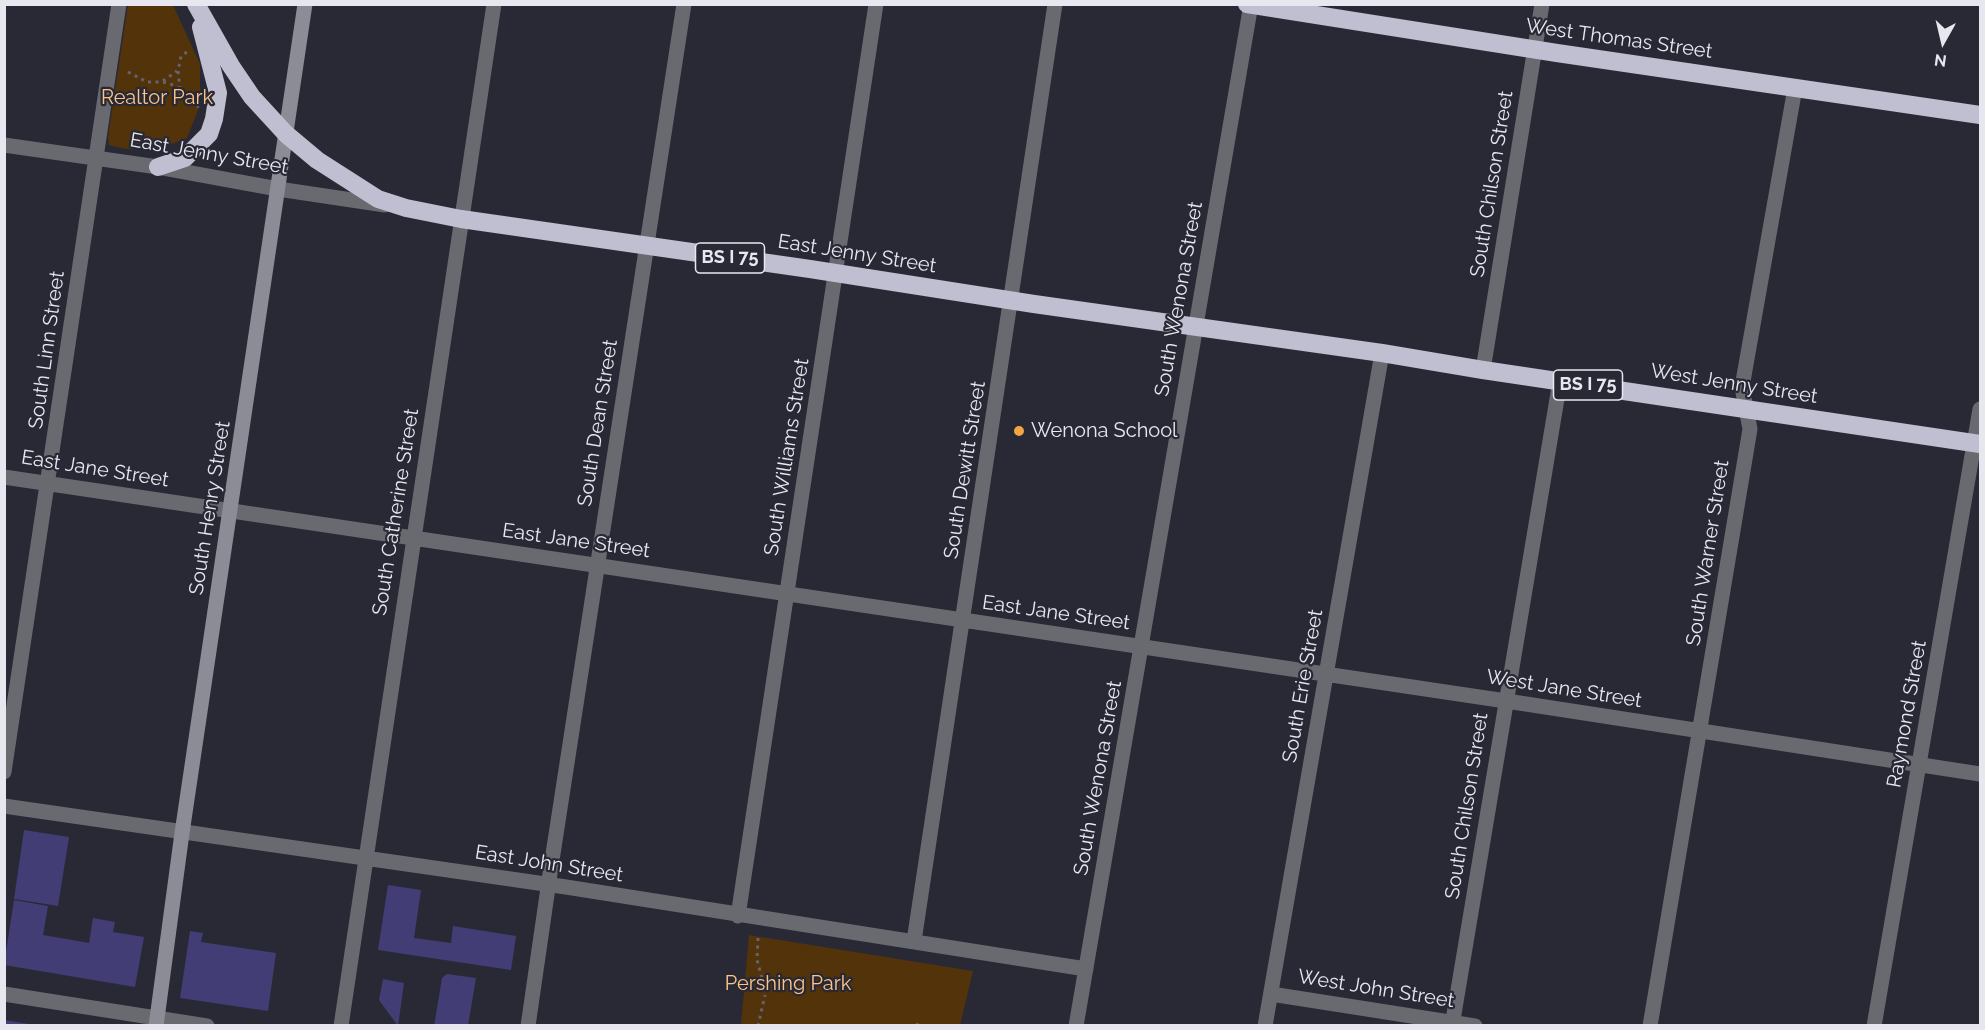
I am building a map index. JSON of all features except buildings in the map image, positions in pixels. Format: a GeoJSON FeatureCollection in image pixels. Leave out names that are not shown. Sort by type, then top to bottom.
{"type":"FeatureCollection","features":[{"type":"Feature","properties":{"kind":"highway","name":"BS I 75"},"geometry":{"type":"LineString","coordinates":[[196,4],[231,66],[252,97],[286,134]]}},
{"type":"Feature","properties":{"kind":"highway"},"geometry":{"type":"LineString","coordinates":[[158,166],[185,158],[198,147],[209,134],[215,114],[218,93],[196,4]]}},
{"type":"Feature","properties":{"kind":"highway","name":"West Thomas Street"},"geometry":{"type":"LineString","coordinates":[[1250,5],[1980,115]]}},
{"type":"Feature","properties":{"kind":"highway","name":"East Jenny Street"},"geometry":{"type":"LineString","coordinates":[[286,134],[317,160],[378,199],[406,208],[461,219],[646,247],[1195,327]]}},
{"type":"Feature","properties":{"kind":"highway","name":"West Jenny Street"},"geometry":{"type":"LineString","coordinates":[[1195,327],[1382,353],[1978,444]]}},
{"type":"Feature","properties":{"kind":"street","name":"South Linn Street"},"geometry":{"type":"LineString","coordinates":[[4,772],[119,4]]}},
{"type":"Feature","properties":{"kind":"street","name":"South Henry Street"},"geometry":{"type":"LineString","coordinates":[[156,1022],[305,4]]}},
{"type":"Feature","properties":{"kind":"street","name":"South Catherine Street"},"geometry":{"type":"LineString","coordinates":[[341,1026],[495,4]]}},
{"type":"Feature","properties":{"kind":"street","name":"South Dean Street"},"geometry":{"type":"LineString","coordinates":[[528,1026],[684,4]]}},
{"type":"Feature","properties":{"kind":"street","name":"South Williams Street"},"geometry":{"type":"LineString","coordinates":[[738,916],[876,4]]}},
{"type":"Feature","properties":{"kind":"street","name":"South Dewitt Street"},"geometry":{"type":"LineString","coordinates":[[914,941],[1055,4]]}},
{"type":"Feature","properties":{"kind":"street","name":"South Chilson Street"},"geometry":{"type":"LineString","coordinates":[[1483,370],[1542,4]]}},
{"type":"Feature","properties":{"kind":"street","name":"South Wenona Street"},"geometry":{"type":"LineString","coordinates":[[1076,1026],[1250,5]]}},
{"type":"Feature","properties":{"kind":"street","name":"South Warner Street"},"geometry":{"type":"LineString","coordinates":[[1650,1026],[1750,429],[1742,387],[1795,88]]}},
{"type":"Feature","properties":{"kind":"street","name":"East Jenny Street"},"geometry":{"type":"LineString","coordinates":[[4,145],[158,166],[278,189],[406,208]]}},
{"type":"Feature","properties":{"kind":"street","name":"South Erie Street"},"geometry":{"type":"LineString","coordinates":[[1265,1026],[1382,353]]}},
{"type":"Feature","properties":{"kind":"street","name":"South Chilson Street"},"geometry":{"type":"LineString","coordinates":[[1452,1024],[1560,381]]}},
{"type":"Feature","properties":{"kind":"street","name":"Raymond Street"},"geometry":{"type":"LineString","coordinates":[[1874,1026],[1978,444],[1980,409]]}},
{"type":"Feature","properties":{"kind":"street","name":"East Jane Street"},"geometry":{"type":"LineString","coordinates":[[4,477],[1141,646]]}},
{"type":"Feature","properties":{"kind":"street","name":"West Jane Street"},"geometry":{"type":"LineString","coordinates":[[1141,646],[1980,774]]}},
{"type":"Feature","properties":{"kind":"street","name":"East John Street"},"geometry":{"type":"LineString","coordinates":[[4,806],[548,885],[1086,969]]}},
{"type":"Feature","properties":{"kind":"street"},"geometry":{"type":"LineString","coordinates":[[4,994],[156,1022],[207,1026]]}},
{"type":"Feature","properties":{"kind":"street","name":"West John Street"},"geometry":{"type":"LineString","coordinates":[[1271,994],[1475,1026]]}},
{"type":"Feature","properties":{"kind":"path"},"geometry":{"type":"LineString","coordinates":[[192,50],[181,56],[178,70],[180,90],[182,99],[200,108]]}},
{"type":"Feature","properties":{"kind":"path"},"geometry":{"type":"LineString","coordinates":[[163,82],[178,70]]}},
{"type":"Feature","properties":{"kind":"path"},"geometry":{"type":"LineString","coordinates":[[128,72],[147,82],[163,82],[177,86],[180,90]]}},
{"type":"Feature","properties":{"kind":"path"},"geometry":{"type":"LineString","coordinates":[[758,938],[757,960],[763,982],[768,989]]}},
{"type":"Feature","properties":{"kind":"path"},"geometry":{"type":"LineString","coordinates":[[758,1026],[765,995]]}},
{"type":"Feature","properties":{"kind":"green space","name":"Realtor Park"},"geometry":{"type":"Polygon","coordinates":[[[128,5],[173,5],[200,64],[200,105],[187,138],[161,148],[126,149],[109,145],[108,137],[128,5]]]}},
{"type":"Feature","properties":{"kind":"green space","name":"Pershing Park"},"geometry":{"type":"Polygon","coordinates":[[[749,935],[973,971],[960,1025],[741,1025],[749,935]]]}},
{"type":"Feature","properties":{"kind":"place","name":"Wenona School"},"geometry":{"type":"Point","coordinates":[1019,431]}}]}
